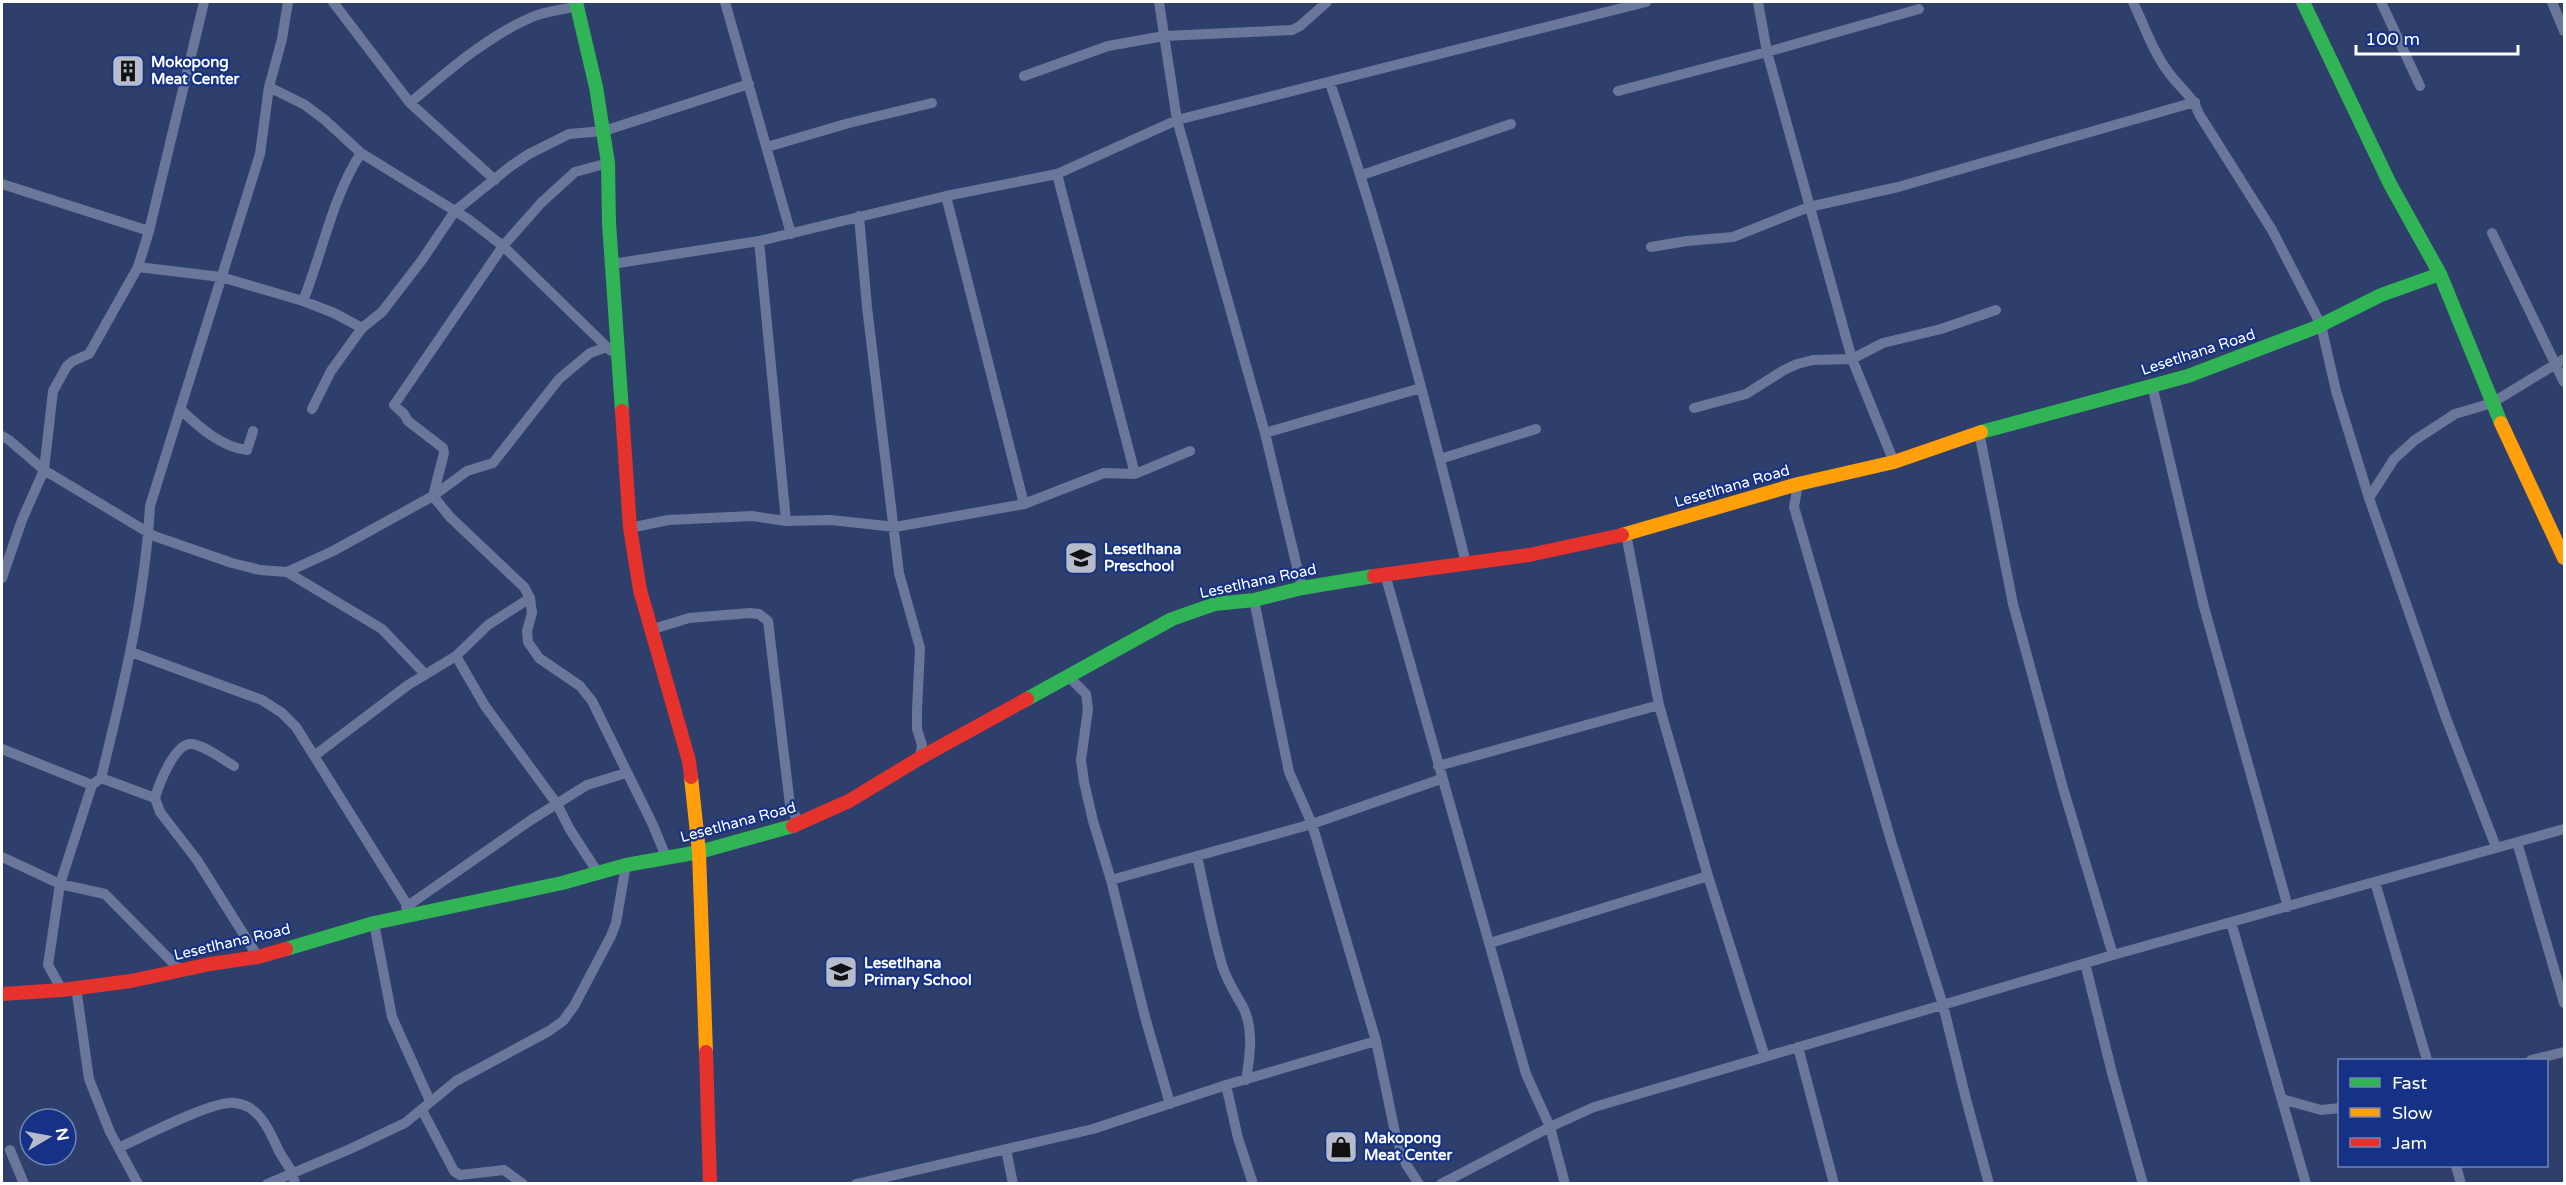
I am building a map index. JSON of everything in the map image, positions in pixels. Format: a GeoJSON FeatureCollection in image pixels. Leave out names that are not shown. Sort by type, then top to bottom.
{"type":"FeatureCollection","features":[{"type":"Feature","properties":{"kind":"street"},"geometry":{"type":"LineString","coordinates":[[2,578],[22,520],[44,470],[53,391],[67,366],[77,358],[89,354],[138,267],[149,231],[204,2]]}},
{"type":"Feature","properties":{"kind":"street"},"geometry":{"type":"LineString","coordinates":[[62,990],[48,965],[60,884],[96,782],[131,652],[149,532],[150,506],[260,154],[269,87],[282,39],[288,2]]}},
{"type":"Feature","properties":{"kind":"street"},"geometry":{"type":"LineString","coordinates":[[333,2],[410,103],[495,180]]}},
{"type":"Feature","properties":{"kind":"street"},"geometry":{"type":"LineString","coordinates":[[725,2],[790,234]]}},
{"type":"Feature","properties":{"kind":"street"},"geometry":{"type":"LineString","coordinates":[[1159,2],[1177,120],[1265,433],[1302,588]]}},
{"type":"Feature","properties":{"kind":"street"},"geometry":{"type":"LineString","coordinates":[[1024,76],[1099,48],[1164,36],[1292,30],[1300,26],[1327,2]]}},
{"type":"Feature","properties":{"kind":"street"},"geometry":{"type":"LineString","coordinates":[[612,264],[759,241],[946,196],[1057,174],[1177,120],[1330,83],[1613,6],[1646,2]]}},
{"type":"Feature","properties":{"kind":"street"},"geometry":{"type":"LineString","coordinates":[[1758,2],[1767,52],[1852,359],[1894,462]]}},
{"type":"Feature","properties":{"kind":"street"},"geometry":{"type":"LineString","coordinates":[[2133,2],[2168,72],[2195,102],[2199,114],[2272,230],[2321,325],[2336,391],[2369,498],[2446,718],[2496,847]]}},
{"type":"Feature","properties":{"kind":"street"},"geometry":{"type":"LineString","coordinates":[[2381,2],[2420,86]]}},
{"type":"Feature","properties":{"kind":"street"},"geometry":{"type":"LineString","coordinates":[[2552,2],[2565,31]]}},
{"type":"Feature","properties":{"kind":"street"},"geometry":{"type":"LineString","coordinates":[[2306,3],[2390,184],[2440,274],[2492,403],[2565,558]]}},
{"type":"Feature","properties":{"kind":"street"},"geometry":{"type":"LineString","coordinates":[[410,103],[464,59],[497,36],[534,16],[577,4],[604,131],[608,163],[612,264],[630,528],[640,590],[650,630],[689,761],[699,852],[710,1184]]}},
{"type":"Feature","properties":{"kind":"street"},"geometry":{"type":"LineString","coordinates":[[1618,91],[1919,9]]}},
{"type":"Feature","properties":{"kind":"street"},"geometry":{"type":"LineString","coordinates":[[1330,83],[1362,175],[1421,388],[1466,563]]}},
{"type":"Feature","properties":{"kind":"street"},"geometry":{"type":"LineString","coordinates":[[312,409],[331,371],[362,328],[382,312],[422,260],[455,211],[529,154],[569,134],[604,131],[749,84]]}},
{"type":"Feature","properties":{"kind":"street"},"geometry":{"type":"LineString","coordinates":[[269,87],[304,105],[326,120],[361,153],[455,211],[503,246],[620,359]]}},
{"type":"Feature","properties":{"kind":"street"},"geometry":{"type":"LineString","coordinates":[[1651,247],[1733,237],[1809,207],[1898,187],[2195,102]]}},
{"type":"Feature","properties":{"kind":"street"},"geometry":{"type":"LineString","coordinates":[[767,147],[849,123],[932,103]]}},
{"type":"Feature","properties":{"kind":"street"},"geometry":{"type":"LineString","coordinates":[[1362,175],[1511,124]]}},
{"type":"Feature","properties":{"kind":"street"},"geometry":{"type":"LineString","coordinates":[[303,301],[336,205],[353,165],[361,153]]}},
{"type":"Feature","properties":{"kind":"street"},"geometry":{"type":"LineString","coordinates":[[433,496],[444,453],[443,448],[408,422],[404,414],[394,405],[503,246],[542,202],[575,172],[608,163]]}},
{"type":"Feature","properties":{"kind":"street"},"geometry":{"type":"LineString","coordinates":[[1057,174],[1135,474]]}},
{"type":"Feature","properties":{"kind":"street"},"geometry":{"type":"LineString","coordinates":[[2,184],[149,231]]}},
{"type":"Feature","properties":{"kind":"street"},"geometry":{"type":"LineString","coordinates":[[946,196],[1024,504]]}},
{"type":"Feature","properties":{"kind":"street"},"geometry":{"type":"LineString","coordinates":[[859,216],[880,420],[901,585],[920,648],[917,710],[922,745],[920,758]]}},
{"type":"Feature","properties":{"kind":"street"},"geometry":{"type":"LineString","coordinates":[[2492,233],[2560,361],[2565,382]]}},
{"type":"Feature","properties":{"kind":"street"},"geometry":{"type":"LineString","coordinates":[[759,241],[786,521]]}},
{"type":"Feature","properties":{"kind":"street"},"geometry":{"type":"LineString","coordinates":[[138,267],[221,277],[303,301],[334,313],[362,328]]}},
{"type":"Feature","properties":{"kind":"street","name":"Lesetlhana Road"},"geometry":{"type":"LineString","coordinates":[[2,994],[62,990],[131,981],[258,957],[410,912],[598,873],[626,865],[699,852],[799,824],[849,801],[920,758],[1172,619],[1215,604],[1254,600],[1302,588],[1418,568],[1529,555],[1626,534],[1798,484],[1894,462],[1979,432],[2152,385],[2252,353],[2321,325],[2381,296],[2440,274]]}},
{"type":"Feature","properties":{"kind":"street"},"geometry":{"type":"LineString","coordinates":[[1694,408],[1746,394],[1797,364],[1813,360],[1852,359],[1883,343],[1941,329],[1996,310]]}},
{"type":"Feature","properties":{"kind":"street"},"geometry":{"type":"LineString","coordinates":[[287,572],[333,551],[363,532],[433,496],[467,471],[493,463],[559,379],[591,353],[607,347]]}},
{"type":"Feature","properties":{"kind":"street"},"geometry":{"type":"LineString","coordinates":[[2369,498],[2394,459],[2404,449],[2455,414],[2492,403],[2560,361]]}},
{"type":"Feature","properties":{"kind":"street"},"geometry":{"type":"LineString","coordinates":[[2152,385],[2204,607],[2288,906]]}},
{"type":"Feature","properties":{"kind":"street"},"geometry":{"type":"LineString","coordinates":[[1265,433],[1421,388]]}},
{"type":"Feature","properties":{"kind":"street"},"geometry":{"type":"LineString","coordinates":[[180,409],[201,429],[237,449],[247,450],[253,431]]}},
{"type":"Feature","properties":{"kind":"street"},"geometry":{"type":"LineString","coordinates":[[1440,459],[1536,429]]}},
{"type":"Feature","properties":{"kind":"street"},"geometry":{"type":"LineString","coordinates":[[1979,432],[2013,604],[2063,788],[2113,955]]}},
{"type":"Feature","properties":{"kind":"street"},"geometry":{"type":"LineString","coordinates":[[2,436],[44,470],[154,536],[232,563],[260,570],[287,572],[382,629],[424,674]]}},
{"type":"Feature","properties":{"kind":"street"},"geometry":{"type":"LineString","coordinates":[[630,528],[668,520],[752,516],[786,521],[831,520],[895,526],[1024,504],[1104,473],[1135,474],[1190,451]]}},
{"type":"Feature","properties":{"kind":"street"},"geometry":{"type":"LineString","coordinates":[[1798,484],[1794,507],[1892,844],[1943,1005],[1989,1184]]}},
{"type":"Feature","properties":{"kind":"street"},"geometry":{"type":"LineString","coordinates":[[433,496],[450,518],[524,587],[530,598],[532,613],[527,631],[528,642],[539,658],[580,686],[592,701],[653,825],[666,857]]}},
{"type":"Feature","properties":{"kind":"street"},"geometry":{"type":"LineString","coordinates":[[1626,534],[1659,705],[1708,876],[1765,1057]]}},
{"type":"Feature","properties":{"kind":"street"},"geometry":{"type":"LineString","coordinates":[[1385,574],[1526,1074],[1550,1127],[1565,1184]]}},
{"type":"Feature","properties":{"kind":"street"},"geometry":{"type":"LineString","coordinates":[[314,756],[424,674],[456,656],[488,625],[530,598]]}},
{"type":"Feature","properties":{"kind":"street"},"geometry":{"type":"LineString","coordinates":[[1254,600],[1289,772],[1312,824],[1376,1041],[1396,1137],[1406,1164],[1419,1184]]}},
{"type":"Feature","properties":{"kind":"street"},"geometry":{"type":"LineString","coordinates":[[650,630],[689,618],[720,615],[759,614],[768,621],[790,805],[799,824]]}},
{"type":"Feature","properties":{"kind":"street"},"geometry":{"type":"LineString","coordinates":[[131,652],[262,700],[282,713],[296,727],[410,912],[531,819],[587,785],[626,773]]}},
{"type":"Feature","properties":{"kind":"street"},"geometry":{"type":"LineString","coordinates":[[456,656],[485,706],[557,804],[569,828],[598,873]]}},
{"type":"Feature","properties":{"kind":"street"},"geometry":{"type":"LineString","coordinates":[[1068,676],[1086,694],[1088,709],[1081,760],[1093,821],[1111,880],[1145,1017],[1170,1104]]}},
{"type":"Feature","properties":{"kind":"street"},"geometry":{"type":"LineString","coordinates":[[1438,766],[1659,705]]}},
{"type":"Feature","properties":{"kind":"street"},"geometry":{"type":"LineString","coordinates":[[234,766],[192,744],[183,745],[176,751],[155,798],[160,812],[197,860],[258,957]]}},
{"type":"Feature","properties":{"kind":"street"},"geometry":{"type":"LineString","coordinates":[[2,749],[96,782],[155,798]]}},
{"type":"Feature","properties":{"kind":"street"},"geometry":{"type":"LineString","coordinates":[[1111,880],[1312,824],[1441,779]]}},
{"type":"Feature","properties":{"kind":"street"},"geometry":{"type":"LineString","coordinates":[[1441,1184],[1593,1107],[2085,963],[2565,829]]}},
{"type":"Feature","properties":{"kind":"street"},"geometry":{"type":"LineString","coordinates":[[2517,842],[2565,1003]]}},
{"type":"Feature","properties":{"kind":"street"},"geometry":{"type":"LineString","coordinates":[[1197,856],[1222,966],[1231,989],[1244,1008],[1250,1028],[1251,1054],[1246,1080]]}},
{"type":"Feature","properties":{"kind":"street"},"geometry":{"type":"LineString","coordinates":[[2,857],[60,884],[105,894],[181,971]]}},
{"type":"Feature","properties":{"kind":"street"},"geometry":{"type":"LineString","coordinates":[[267,1184],[405,1123],[456,1081],[549,1031],[563,1021],[611,936],[616,923],[626,865]]}},
{"type":"Feature","properties":{"kind":"street"},"geometry":{"type":"LineString","coordinates":[[1490,943],[1708,876]]}},
{"type":"Feature","properties":{"kind":"street"},"geometry":{"type":"LineString","coordinates":[[2375,882],[2427,1059]]}},
{"type":"Feature","properties":{"kind":"street"},"geometry":{"type":"LineString","coordinates":[[2231,922],[2306,1184]]}},
{"type":"Feature","properties":{"kind":"street"},"geometry":{"type":"LineString","coordinates":[[374,923],[392,1017],[430,1101]]}},
{"type":"Feature","properties":{"kind":"street"},"geometry":{"type":"LineString","coordinates":[[2085,963],[2112,1073],[2143,1184]]}},
{"type":"Feature","properties":{"kind":"street"},"geometry":{"type":"LineString","coordinates":[[76,987],[89,1079],[110,1132],[138,1184]]}},
{"type":"Feature","properties":{"kind":"street"},"geometry":{"type":"LineString","coordinates":[[856,1184],[1093,1129],[1226,1085],[1376,1041]]}},
{"type":"Feature","properties":{"kind":"street"},"geometry":{"type":"LineString","coordinates":[[1798,1047],[1834,1184]]}},
{"type":"Feature","properties":{"kind":"street"},"geometry":{"type":"LineString","coordinates":[[2535,1059],[2565,1052]]}},
{"type":"Feature","properties":{"kind":"street"},"geometry":{"type":"LineString","coordinates":[[1226,1085],[1253,1184]]}},
{"type":"Feature","properties":{"kind":"street"},"geometry":{"type":"LineString","coordinates":[[2282,1099],[2313,1108],[2338,1108]]}},
{"type":"Feature","properties":{"kind":"street"},"geometry":{"type":"LineString","coordinates":[[120,1147],[204,1110],[234,1102],[250,1108],[272,1133],[278,1149],[294,1172],[295,1184]]}},
{"type":"Feature","properties":{"kind":"street"},"geometry":{"type":"LineString","coordinates":[[422,1110],[454,1171],[460,1174],[504,1170],[523,1184]]}},
{"type":"Feature","properties":{"kind":"street"},"geometry":{"type":"LineString","coordinates":[[1006,1149],[1013,1184]]}},
{"type":"Feature","properties":{"kind":"street"},"geometry":{"type":"LineString","coordinates":[[10,1150],[24,1184]]}},
{"type":"Feature","properties":{"kind":"street"},"geometry":{"type":"LineString","coordinates":[[2456,1167],[2461,1184]]}},
{"type":"Feature","properties":{"kind":"traffic: fast"},"geometry":{"type":"LineString","coordinates":[[576,2],[596,87],[608,163],[609,223],[622,411]]}},
{"type":"Feature","properties":{"kind":"traffic: fast"},"geometry":{"type":"LineString","coordinates":[[2303,2],[2390,184],[2440,274],[2501,423]]}},
{"type":"Feature","properties":{"kind":"traffic: fast"},"geometry":{"type":"LineString","coordinates":[[1981,432],[2188,376],[2317,327],[2381,295],[2440,274]]}},
{"type":"Feature","properties":{"kind":"traffic: fast"},"geometry":{"type":"LineString","coordinates":[[1027,699],[1172,619],[1215,604],[1254,600],[1302,588],[1374,576]]}},
{"type":"Feature","properties":{"kind":"traffic: fast"},"geometry":{"type":"LineString","coordinates":[[286,949],[374,923],[562,883],[626,865],[699,852],[793,826]]}},
{"type":"Feature","properties":{"kind":"traffic: slow"},"geometry":{"type":"LineString","coordinates":[[2501,423],[2564,558]]}},
{"type":"Feature","properties":{"kind":"traffic: slow"},"geometry":{"type":"LineString","coordinates":[[1622,535],[1798,484],[1894,462],[1981,432]]}},
{"type":"Feature","properties":{"kind":"traffic: slow"},"geometry":{"type":"LineString","coordinates":[[691,777],[699,852],[706,1052]]}},
{"type":"Feature","properties":{"kind":"traffic: jam"},"geometry":{"type":"LineString","coordinates":[[622,411],[630,528],[640,590],[689,761],[691,777]]}},
{"type":"Feature","properties":{"kind":"traffic: jam"},"geometry":{"type":"LineString","coordinates":[[1374,576],[1529,555],[1622,535]]}},
{"type":"Feature","properties":{"kind":"traffic: jam"},"geometry":{"type":"LineString","coordinates":[[793,826],[849,801],[920,758],[1027,699]]}},
{"type":"Feature","properties":{"kind":"traffic: jam"},"geometry":{"type":"LineString","coordinates":[[2,994],[62,990],[131,981],[210,964],[258,957],[286,949]]}},
{"type":"Feature","properties":{"kind":"traffic: jam"},"geometry":{"type":"LineString","coordinates":[[706,1052],[710,1184]]}},
{"type":"Feature","properties":{"kind":"place","name":"Mokopong Meat Center"},"geometry":{"type":"Point","coordinates":[128,71]}},
{"type":"Feature","properties":{"kind":"place","name":"Lesetlhana Preschool"},"geometry":{"type":"Point","coordinates":[1081,558]}},
{"type":"Feature","properties":{"kind":"place","name":"Lesetlhana Primary School"},"geometry":{"type":"Point","coordinates":[841,972]}},
{"type":"Feature","properties":{"kind":"place","name":"Makopong Meat Center"},"geometry":{"type":"Point","coordinates":[1341,1147]}}]}
